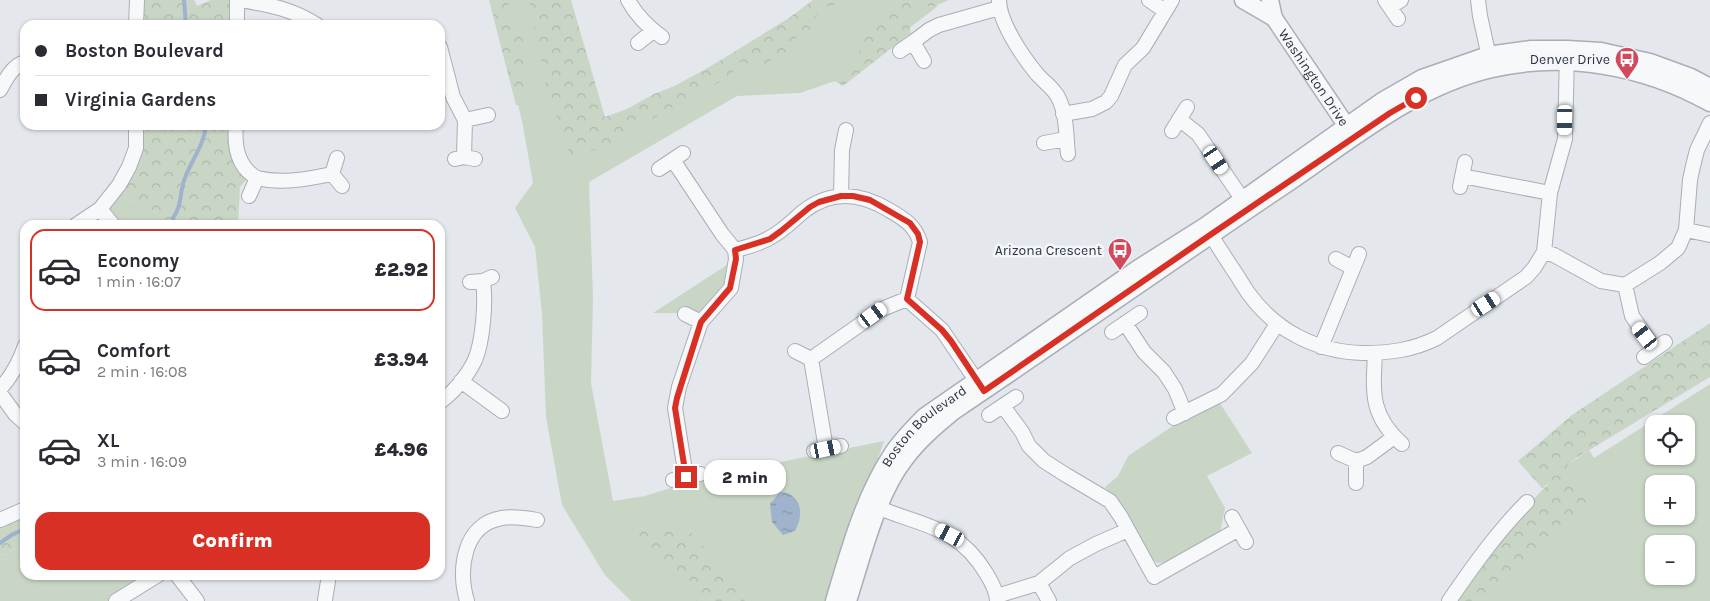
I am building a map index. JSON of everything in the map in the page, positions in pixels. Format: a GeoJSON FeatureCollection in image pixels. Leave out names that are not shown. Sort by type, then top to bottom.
{"type":"FeatureCollection","features":[{"type":"Feature","properties":{"kind":"street"},"geometry":{"type":"LineString","coordinates":[[136,20],[137,0]]}},
{"type":"Feature","properties":{"kind":"street"},"geometry":{"type":"LineString","coordinates":[[237,20],[239,0],[286,9],[310,20]]}},
{"type":"Feature","properties":{"kind":"street"},"geometry":{"type":"LineString","coordinates":[[628,0],[638,15],[658,34],[638,43]]}},
{"type":"Feature","properties":{"kind":"street"},"geometry":{"type":"LineString","coordinates":[[1064,114],[1092,109],[1106,102],[1111,96],[1125,65],[1143,48],[1168,5],[1149,0]]}},
{"type":"Feature","properties":{"kind":"street","name":"Washington Drive"},"geometry":{"type":"LineString","coordinates":[[1243,0],[1274,18]]}},
{"type":"Feature","properties":{"kind":"street","name":"Washington Drive"},"geometry":{"type":"LineString","coordinates":[[1270,0],[1274,18],[1351,132]]}},
{"type":"Feature","properties":{"kind":"street"},"geometry":{"type":"LineString","coordinates":[[1478,0],[1490,62]]}},
{"type":"Feature","properties":{"kind":"street"},"geometry":{"type":"LineString","coordinates":[[1392,2],[1398,19]]}},
{"type":"Feature","properties":{"kind":"street"},"geometry":{"type":"LineString","coordinates":[[900,51],[929,30],[999,4],[1016,46],[1038,75],[1055,92],[1059,100],[1064,114],[1068,154]]}},
{"type":"Feature","properties":{"kind":"street"},"geometry":{"type":"LineString","coordinates":[[913,42],[924,61]]}},
{"type":"Feature","properties":{"kind":"street","name":"Boston Boulevard"},"geometry":{"type":"LineString","coordinates":[[848,601],[873,505],[878,477],[907,434],[925,416],[980,387],[1070,324],[1137,269],[1207,230],[1351,132],[1382,101],[1422,78],[1490,62],[1531,49],[1567,55],[1647,76],[1687,90],[1710,103]]}},
{"type":"Feature","properties":{"kind":"street","name":"Boston Boulevard"},"geometry":{"type":"LineString","coordinates":[[1567,55],[1601,52],[1650,62],[1691,77],[1710,87]]}},
{"type":"Feature","properties":{"kind":"street"},"geometry":{"type":"LineString","coordinates":[[1207,230],[1249,294],[1276,324],[1298,338],[1321,347],[1347,353],[1375,353],[1407,350],[1437,338],[1526,277],[1544,252],[1550,193],[1565,139],[1567,55]]}},
{"type":"Feature","properties":{"kind":"street"},"geometry":{"type":"LineString","coordinates":[[0,90],[8,76],[20,63]]}},
{"type":"Feature","properties":{"kind":"street"},"geometry":{"type":"LineString","coordinates":[[445,66],[453,97],[465,120],[465,158]]}},
{"type":"Feature","properties":{"kind":"street"},"geometry":{"type":"LineString","coordinates":[[465,120],[488,115]]}},
{"type":"Feature","properties":{"kind":"street"},"geometry":{"type":"LineString","coordinates":[[1179,119],[1198,134],[1246,204]]}},
{"type":"Feature","properties":{"kind":"street"},"geometry":{"type":"LineString","coordinates":[[1544,252],[1554,255],[1601,281],[1625,285],[1660,263],[1678,248],[1686,230],[1692,166],[1697,150],[1710,123]]}},
{"type":"Feature","properties":{"kind":"street"},"geometry":{"type":"LineString","coordinates":[[84,220],[100,209],[119,185],[129,167],[136,148],[136,130]]}},
{"type":"Feature","properties":{"kind":"street"},"geometry":{"type":"LineString","coordinates":[[236,130],[236,150],[242,165],[248,173],[257,178],[266,180],[302,179],[332,174]]}},
{"type":"Feature","properties":{"kind":"street"},"geometry":{"type":"LineString","coordinates":[[841,196],[842,150],[846,130]]}},
{"type":"Feature","properties":{"kind":"street"},"geometry":{"type":"LineString","coordinates":[[1044,143],[1066,139]]}},
{"type":"Feature","properties":{"kind":"street"},"geometry":{"type":"LineString","coordinates":[[660,169],[678,156],[722,234],[735,250],[736,259],[730,288],[701,322],[679,387],[675,408],[680,479],[700,474]]}},
{"type":"Feature","properties":{"kind":"street"},"geometry":{"type":"LineString","coordinates":[[332,174],[338,158]]}},
{"type":"Feature","properties":{"kind":"street"},"geometry":{"type":"LineString","coordinates":[[332,174],[342,186]]}},
{"type":"Feature","properties":{"kind":"street"},"geometry":{"type":"LineString","coordinates":[[1462,175],[1550,193]]}},
{"type":"Feature","properties":{"kind":"street"},"geometry":{"type":"LineString","coordinates":[[249,196],[257,178]]}},
{"type":"Feature","properties":{"kind":"street"},"geometry":{"type":"LineString","coordinates":[[735,250],[770,239],[810,207],[828,198],[853,196],[870,200],[904,219],[915,228],[920,242],[907,299]]}},
{"type":"Feature","properties":{"kind":"street"},"geometry":{"type":"LineString","coordinates":[[100,209],[109,220]]}},
{"type":"Feature","properties":{"kind":"street"},"geometry":{"type":"LineString","coordinates":[[1686,230],[1710,235]]}},
{"type":"Feature","properties":{"kind":"street"},"geometry":{"type":"LineString","coordinates":[[1321,347],[1359,254]]}},
{"type":"Feature","properties":{"kind":"street"},"geometry":{"type":"LineString","coordinates":[[1336,259],[1353,268]]}},
{"type":"Feature","properties":{"kind":"street"},"geometry":{"type":"LineString","coordinates":[[445,399],[461,381],[475,359],[483,325],[485,295],[482,280]]}},
{"type":"Feature","properties":{"kind":"street"},"geometry":{"type":"LineString","coordinates":[[1625,285],[1632,316],[1655,349]]}},
{"type":"Feature","properties":{"kind":"street"},"geometry":{"type":"LineString","coordinates":[[811,359],[882,309],[907,299]]}},
{"type":"Feature","properties":{"kind":"street"},"geometry":{"type":"LineString","coordinates":[[907,299],[942,330],[980,387]]}},
{"type":"Feature","properties":{"kind":"street"},"geometry":{"type":"LineString","coordinates":[[1112,332],[1140,313]]}},
{"type":"Feature","properties":{"kind":"street"},"geometry":{"type":"LineString","coordinates":[[685,314],[701,322]]}},
{"type":"Feature","properties":{"kind":"street"},"geometry":{"type":"LineString","coordinates":[[1125,323],[1144,352],[1164,372],[1175,389],[1180,415],[1222,394],[1252,363],[1276,324]]}},
{"type":"Feature","properties":{"kind":"street"},"geometry":{"type":"LineString","coordinates":[[795,351],[811,359]]}},
{"type":"Feature","properties":{"kind":"street"},"geometry":{"type":"LineString","coordinates":[[1338,453],[1356,461],[1398,440],[1385,427],[1378,414],[1374,386],[1375,353]]}},
{"type":"Feature","properties":{"kind":"street"},"geometry":{"type":"LineString","coordinates":[[811,359],[820,450],[841,446]]}},
{"type":"Feature","properties":{"kind":"street"},"geometry":{"type":"LineString","coordinates":[[20,360],[0,391],[10,409],[20,418]]}},
{"type":"Feature","properties":{"kind":"street"},"geometry":{"type":"LineString","coordinates":[[461,381],[502,411]]}},
{"type":"Feature","properties":{"kind":"street"},"geometry":{"type":"LineString","coordinates":[[989,415],[1016,397]]}},
{"type":"Feature","properties":{"kind":"street"},"geometry":{"type":"LineString","coordinates":[[1003,406],[1022,432],[1029,446],[1044,461],[1110,501],[1154,577],[1238,529]]}},
{"type":"Feature","properties":{"kind":"street"},"geometry":{"type":"LineString","coordinates":[[1356,461],[1356,483]]}},
{"type":"Feature","properties":{"kind":"street"},"geometry":{"type":"LineString","coordinates":[[1450,601],[1485,550],[1513,516],[1528,502]]}},
{"type":"Feature","properties":{"kind":"street"},"geometry":{"type":"LineString","coordinates":[[873,505],[939,529],[961,542],[973,553],[991,580],[997,599],[1039,583],[1070,558],[1128,530]]}},
{"type":"Feature","properties":{"kind":"street","name":"Boston Boulevard"},"geometry":{"type":"LineString","coordinates":[[834,601],[873,505]]}},
{"type":"Feature","properties":{"kind":"street"},"geometry":{"type":"LineString","coordinates":[[0,520],[20,511]]}},
{"type":"Feature","properties":{"kind":"street"},"geometry":{"type":"LineString","coordinates":[[466,601],[463,583],[463,563],[468,545],[482,526],[500,518],[512,517],[539,521]]}},
{"type":"Feature","properties":{"kind":"street"},"geometry":{"type":"LineString","coordinates":[[1232,517],[1246,542]]}},
{"type":"Feature","properties":{"kind":"street"},"geometry":{"type":"LineString","coordinates":[[116,601],[150,580]]}},
{"type":"Feature","properties":{"kind":"street"},"geometry":{"type":"LineString","coordinates":[[181,580],[197,601]]}},
{"type":"Feature","properties":{"kind":"street"},"geometry":{"type":"LineString","coordinates":[[323,600],[328,580]]}},
{"type":"Feature","properties":{"kind":"street"},"geometry":{"type":"LineString","coordinates":[[1039,583],[1049,601]]}},
{"type":"Feature","properties":{"kind":"green space"},"geometry":{"type":"Polygon","coordinates":[[[137,0],[194,0],[197,6],[211,0],[238,0],[238,20],[135,20],[137,0]]]}},
{"type":"Feature","properties":{"kind":"green space"},"geometry":{"type":"Polygon","coordinates":[[[489,0],[507,0],[509,10],[518,22],[523,41],[523,58],[529,89],[525,103],[516,105],[489,0]]]}},
{"type":"Feature","properties":{"kind":"green space"},"geometry":{"type":"Polygon","coordinates":[[[494,0],[546,0],[585,140],[669,89],[750,45],[822,0],[927,0],[938,6],[844,78],[800,93],[737,96],[589,182],[593,297],[591,383],[613,501],[645,496],[706,477],[884,441],[830,601],[745,601],[742,594],[617,525],[675,572],[705,601],[631,601],[605,575],[562,505],[546,417],[542,314],[535,247],[515,208],[533,183],[523,126],[494,0]]]}},
{"type":"Feature","properties":{"kind":"green space"},"geometry":{"type":"Polygon","coordinates":[[[529,0],[571,0],[605,117],[685,82],[789,18],[813,0],[843,0],[827,7],[816,16],[812,28],[795,39],[794,46],[763,66],[740,62],[729,77],[617,138],[610,146],[570,156],[547,90],[529,0]]]}},
{"type":"Feature","properties":{"kind":"green space"},"geometry":{"type":"Polygon","coordinates":[[[885,0],[949,0],[932,7],[924,5],[906,9],[911,33],[843,86],[833,80],[857,60],[863,37],[873,30],[886,13],[887,3],[885,0]]]}},
{"type":"Feature","properties":{"kind":"green space"},"geometry":{"type":"Polygon","coordinates":[[[135,130],[232,130],[247,179],[240,187],[238,220],[156,220],[156,212],[113,192],[129,167],[135,130]]]}},
{"type":"Feature","properties":{"kind":"green space"},"geometry":{"type":"Polygon","coordinates":[[[113,192],[156,212],[156,220],[107,220],[100,209],[113,192]]]}},
{"type":"Feature","properties":{"kind":"green space"},"geometry":{"type":"Polygon","coordinates":[[[736,259],[733,287],[701,322],[679,313],[653,313],[736,259]]]}},
{"type":"Feature","properties":{"kind":"green space"},"geometry":{"type":"Polygon","coordinates":[[[1710,323],[1710,377],[1645,415],[1576,458],[1567,466],[1587,502],[1490,601],[1448,601],[1485,550],[1550,482],[1542,488],[1518,461],[1572,415],[1710,323]]]}},
{"type":"Feature","properties":{"kind":"green space"},"geometry":{"type":"Polygon","coordinates":[[[1710,384],[1710,601],[1490,601],[1566,466],[1589,450],[1594,458],[1645,425],[1645,465],[1695,465],[1695,415],[1661,415],[1710,384]]]}},
{"type":"Feature","properties":{"kind":"green space"},"geometry":{"type":"Polygon","coordinates":[[[1216,397],[1252,453],[1207,476],[1225,508],[1220,533],[1168,562],[1157,563],[1147,553],[1117,500],[1105,487],[1118,476],[1128,456],[1216,397]]]}},
{"type":"Feature","properties":{"kind":"green space"},"geometry":{"type":"Polygon","coordinates":[[[20,507],[20,544],[9,554],[0,556],[0,517],[20,507]]]}},
{"type":"Feature","properties":{"kind":"green space"},"geometry":{"type":"Polygon","coordinates":[[[616,525],[692,533],[742,594],[745,601],[697,601],[675,572],[616,525]]]}},
{"type":"Feature","properties":{"kind":"green space"},"geometry":{"type":"Polygon","coordinates":[[[20,544],[20,580],[149,580],[114,601],[0,601],[0,556],[9,554],[20,544]]]}},
{"type":"Feature","properties":{"kind":"water"},"geometry":{"type":"Polygon","coordinates":[[[780,492],[795,498],[800,507],[799,522],[795,531],[783,535],[772,522],[770,504],[780,492]]]}},
{"type":"Feature","properties":{"kind":"waterway"},"geometry":{"type":"LineString","coordinates":[[184,0],[186,20]]}},
{"type":"Feature","properties":{"kind":"waterway"},"geometry":{"type":"LineString","coordinates":[[173,220],[179,206],[185,177],[205,130]]}},
{"type":"Feature","properties":{"kind":"waterway"},"geometry":{"type":"LineString","coordinates":[[0,543],[20,531]]}},
{"type":"Feature","properties":{"kind":"place","name":"Denver Drive"},"geometry":{"type":"Point","coordinates":[1627,80]}},
{"type":"Feature","properties":{"kind":"place","name":"Arizona Crescent"},"geometry":{"type":"Point","coordinates":[1120,271]}},
{"type":"Feature","properties":{"kind":"route"},"geometry":{"type":"LineString","coordinates":[[686,477],[675,408],[679,387],[701,322],[730,288],[736,259],[735,250],[770,239],[803,212],[819,202],[841,196],[862,197],[878,203],[915,228],[920,242],[907,299],[942,330],[984,391],[1210,235],[1390,113],[1416,98]]}}]}
